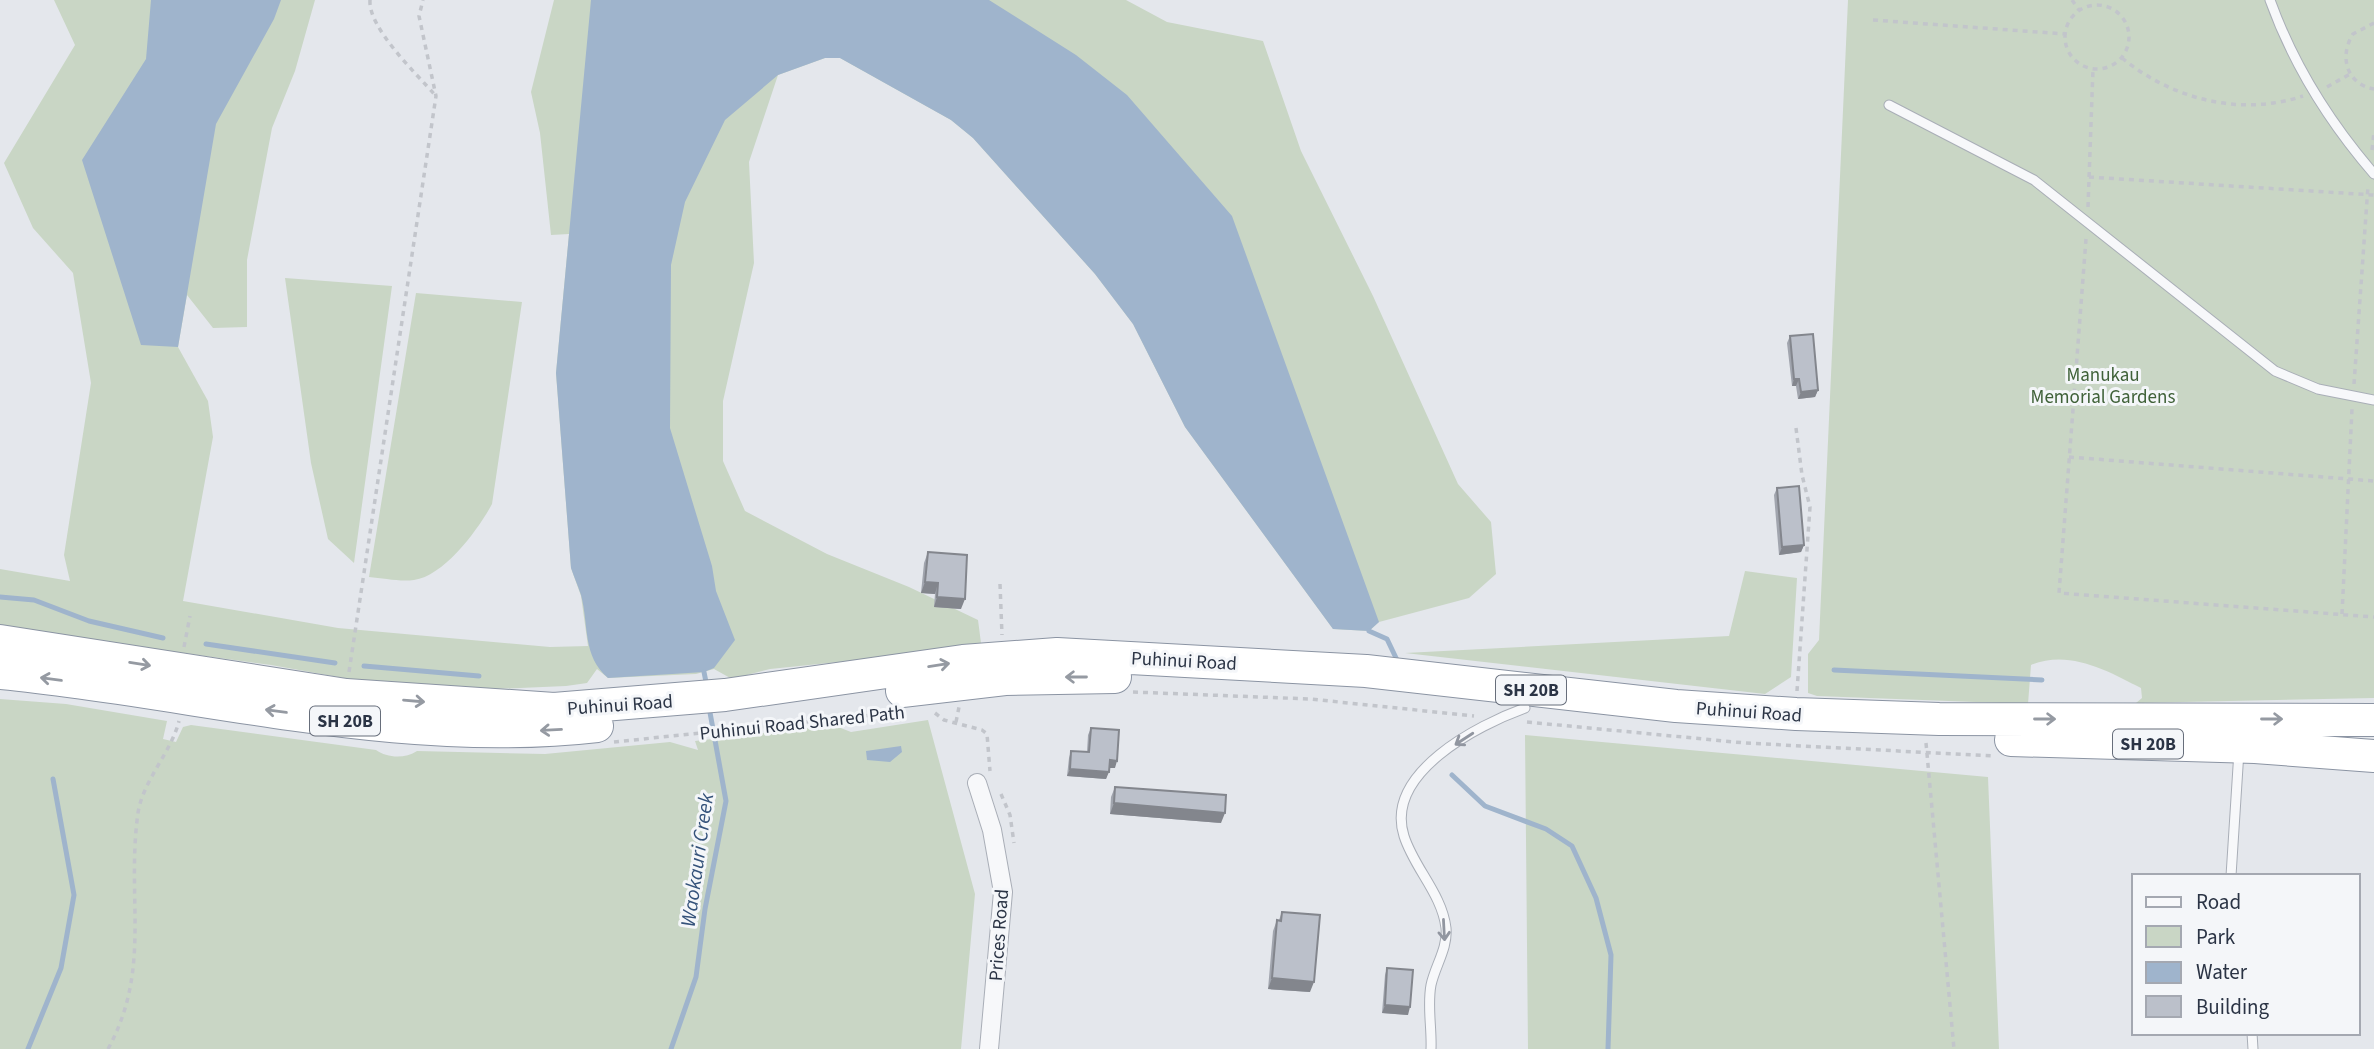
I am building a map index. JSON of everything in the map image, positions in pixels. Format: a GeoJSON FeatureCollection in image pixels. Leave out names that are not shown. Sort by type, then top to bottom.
{"type":"FeatureCollection","features":[{"type":"Feature","properties":{"kind":"highway","name":"Puhinui Road"},"geometry":{"type":"LineString","coordinates":[[0,641],[346,695],[685,716]]}},
{"type":"Feature","properties":{"kind":"highway","name":"Puhinui Road"},"geometry":{"type":"LineString","coordinates":[[0,673],[341,721],[550,731],[685,716],[726,702],[963,661],[1069,655],[1366,671],[1676,706],[1796,714],[1939,719],[2374,720]]}},
{"type":"Feature","properties":{"kind":"highway","name":"Puhinui Road"},"geometry":{"type":"LineString","coordinates":[[726,702],[1005,679],[1225,679],[1525,708],[1638,722],[1925,737],[2239,746],[2374,755]]}},
{"type":"Feature","properties":{"kind":"street","name":"Prices Road"},"geometry":{"type":"LineString","coordinates":[[976,783],[992,830],[1003,892],[989,1049]]}},
{"type":"Feature","properties":{"kind":"lane"},"geometry":{"type":"LineString","coordinates":[[2270,0],[2280,29],[2314,92],[2372,172]]}},
{"type":"Feature","properties":{"kind":"lane"},"geometry":{"type":"LineString","coordinates":[[1889,104],[2019,171],[2275,371],[2318,389],[2374,400]]}},
{"type":"Feature","properties":{"kind":"lane"},"geometry":{"type":"LineString","coordinates":[[1431,1049],[1431,986],[1446,938],[1446,926],[1433,891],[1404,836],[1401,819],[1405,799],[1421,770],[1438,755],[1497,718],[1525,708]]}},
{"type":"Feature","properties":{"kind":"lane"},"geometry":{"type":"LineString","coordinates":[[2231,874],[2239,746]]}},
{"type":"Feature","properties":{"kind":"path"},"geometry":{"type":"LineString","coordinates":[[370,0],[370,8],[385,37],[436,96]]}},
{"type":"Feature","properties":{"kind":"path"},"geometry":{"type":"LineString","coordinates":[[346,695],[436,96],[419,16],[424,0]]}},
{"type":"Feature","properties":{"kind":"path"},"geometry":{"type":"LineString","coordinates":[[2071,0],[2079,10]]}},
{"type":"Feature","properties":{"kind":"path"},"geometry":{"type":"LineString","coordinates":[[2098,5],[2117,12],[2124,20],[2129,39],[2122,58],[2104,69],[2093,69],[2075,61],[2069,53],[2065,34],[2072,16],[2079,10],[2098,5]]}},
{"type":"Feature","properties":{"kind":"path"},"geometry":{"type":"LineString","coordinates":[[1873,20],[2065,34]]}},
{"type":"Feature","properties":{"kind":"path"},"geometry":{"type":"LineString","coordinates":[[2374,23],[2361,27],[2347,43],[2346,65],[2358,83],[2374,89]]}},
{"type":"Feature","properties":{"kind":"path"},"geometry":{"type":"LineString","coordinates":[[2122,58],[2165,87],[2206,102],[2241,106],[2286,102],[2305,95]]}},
{"type":"Feature","properties":{"kind":"path"},"geometry":{"type":"LineString","coordinates":[[2093,69],[2087,223],[2059,593],[2374,617]]}},
{"type":"Feature","properties":{"kind":"path"},"geometry":{"type":"LineString","coordinates":[[2321,89],[2350,74]]}},
{"type":"Feature","properties":{"kind":"path"},"geometry":{"type":"LineString","coordinates":[[2342,614],[2353,398],[2374,132]]}},
{"type":"Feature","properties":{"kind":"path"},"geometry":{"type":"LineString","coordinates":[[2089,177],[2374,195]]}},
{"type":"Feature","properties":{"kind":"path"},"geometry":{"type":"LineString","coordinates":[[1796,428],[1802,475],[1810,507],[1796,714]]}},
{"type":"Feature","properties":{"kind":"path"},"geometry":{"type":"LineString","coordinates":[[2069,457],[2374,481]]}},
{"type":"Feature","properties":{"kind":"path"},"geometry":{"type":"LineString","coordinates":[[1000,584],[1003,658]]}},
{"type":"Feature","properties":{"kind":"path"},"geometry":{"type":"LineString","coordinates":[[108,1049],[122,1024],[130,1000],[136,952],[138,811],[177,727],[184,698]]}},
{"type":"Feature","properties":{"kind":"path"},"geometry":{"type":"LineString","coordinates":[[956,722],[960,705]]}},
{"type":"Feature","properties":{"kind":"path"},"geometry":{"type":"LineString","coordinates":[[932,709],[944,720],[972,726],[987,734],[990,770]]}},
{"type":"Feature","properties":{"kind":"path","name":"Puhinui Road Shared Path"},"geometry":{"type":"LineString","coordinates":[[685,716],[832,720],[899,712]]}},
{"type":"Feature","properties":{"kind":"path"},"geometry":{"type":"LineString","coordinates":[[1925,737],[1954,1049]]}},
{"type":"Feature","properties":{"kind":"green space"},"geometry":{"type":"Polygon","coordinates":[[[54,0],[315,0],[295,71],[272,128],[247,260],[247,327],[213,328],[187,295],[178,347],[208,401],[213,437],[183,601],[338,628],[550,647],[588,646],[581,596],[571,568],[556,373],[569,234],[551,235],[540,133],[531,92],[554,0],[1126,0],[1167,22],[1263,41],[1301,151],[1373,296],[1458,484],[1491,522],[1496,574],[1469,598],[1379,622],[1369,631],[1333,629],[1185,427],[1133,324],[1095,274],[973,138],[951,120],[840,58],[825,58],[778,75],[749,162],[754,263],[723,401],[723,461],[745,511],[827,554],[909,587],[978,620],[981,643],[956,650],[770,669],[732,679],[714,669],[696,674],[608,678],[597,669],[587,683],[566,686],[422,692],[271,665],[0,628],[0,569],[70,581],[64,555],[91,383],[73,273],[33,228],[4,163],[75,45],[54,0]]]}},
{"type":"Feature","properties":{"kind":"green space","name":"Manukau Memorial Gardens"},"geometry":{"type":"Polygon","coordinates":[[[1848,0],[2374,0],[2374,698],[2136,703],[2142,698],[2141,688],[2102,669],[2060,659],[2031,665],[2028,704],[1817,696],[1808,693],[1808,654],[1819,640],[1848,0]]]}},
{"type":"Feature","properties":{"kind":"green space"},"geometry":{"type":"Polygon","coordinates":[[[285,278],[392,286],[354,563],[328,539],[311,463],[285,278]]]}},
{"type":"Feature","properties":{"kind":"green space"},"geometry":{"type":"Polygon","coordinates":[[[416,293],[522,302],[492,504],[459,550],[437,570],[414,580],[369,577],[416,293]]]}},
{"type":"Feature","properties":{"kind":"green space"},"geometry":{"type":"Polygon","coordinates":[[[1745,571],[1797,578],[1791,677],[1765,694],[1405,653],[1729,636],[1745,571]]]}},
{"type":"Feature","properties":{"kind":"green space"},"geometry":{"type":"Polygon","coordinates":[[[0,699],[66,704],[167,721],[163,739],[176,742],[183,727],[191,725],[376,750],[385,755],[396,756],[417,751],[545,754],[670,742],[698,750],[695,741],[833,725],[851,732],[928,720],[975,894],[961,1049],[0,1049],[0,699]]]}},
{"type":"Feature","properties":{"kind":"green space"},"geometry":{"type":"Polygon","coordinates":[[[1525,735],[1988,777],[1999,1049],[1528,1049],[1525,735]]]}},
{"type":"Feature","properties":{"kind":"water"},"geometry":{"type":"Polygon","coordinates":[[[151,0],[281,0],[274,19],[216,124],[178,347],[141,345],[82,160],[146,59],[151,0]]]}},
{"type":"Feature","properties":{"kind":"water"},"geometry":{"type":"Polygon","coordinates":[[[591,0],[989,0],[1076,55],[1127,95],[1232,216],[1379,622],[1369,631],[1333,629],[1185,427],[1133,324],[1095,274],[973,138],[951,120],[840,58],[825,58],[778,75],[725,120],[685,202],[671,265],[670,428],[712,566],[716,591],[735,640],[714,668],[704,672],[608,678],[590,650],[581,595],[571,568],[556,373],[591,0]]]}},
{"type":"Feature","properties":{"kind":"water"},"geometry":{"type":"Polygon","coordinates":[[[901,746],[902,752],[890,762],[867,760],[866,751],[901,746]]]}},
{"type":"Feature","properties":{"kind":"building"},"geometry":{"type":"Polygon","coordinates":[[[1813,334],[1818,390],[1801,392],[1799,379],[1794,379],[1790,336],[1813,334]]]}},
{"type":"Feature","properties":{"kind":"building"},"geometry":{"type":"Polygon","coordinates":[[[1799,486],[1804,545],[1782,547],[1777,488],[1799,486]]]}},
{"type":"Feature","properties":{"kind":"building"},"geometry":{"type":"Polygon","coordinates":[[[928,552],[967,555],[965,599],[937,597],[938,583],[925,582],[928,552]]]}},
{"type":"Feature","properties":{"kind":"building"},"geometry":{"type":"Polygon","coordinates":[[[1091,728],[1119,730],[1117,761],[1110,760],[1109,772],[1070,769],[1071,751],[1089,752],[1091,728]]]}},
{"type":"Feature","properties":{"kind":"building"},"geometry":{"type":"Polygon","coordinates":[[[1115,787],[1226,795],[1225,813],[1114,803],[1115,787]]]}},
{"type":"Feature","properties":{"kind":"building"},"geometry":{"type":"Polygon","coordinates":[[[1282,912],[1320,915],[1314,982],[1272,978],[1277,920],[1281,921],[1282,912]]]}},
{"type":"Feature","properties":{"kind":"building"},"geometry":{"type":"Polygon","coordinates":[[[1387,968],[1413,970],[1410,1007],[1385,1005],[1387,968]]]}},
{"type":"Feature","properties":{"kind":"waterway"},"geometry":{"type":"LineString","coordinates":[[0,597],[34,600],[89,621],[163,638]]}},
{"type":"Feature","properties":{"kind":"waterway"},"geometry":{"type":"LineString","coordinates":[[1369,631],[1387,639],[1397,660]]}},
{"type":"Feature","properties":{"kind":"waterway"},"geometry":{"type":"LineString","coordinates":[[206,644],[335,663]]}},
{"type":"Feature","properties":{"kind":"waterway"},"geometry":{"type":"LineString","coordinates":[[364,666],[479,676]]}},
{"type":"Feature","properties":{"kind":"waterway"},"geometry":{"type":"LineString","coordinates":[[1834,670],[2042,680]]}},
{"type":"Feature","properties":{"kind":"waterway","name":"Waokauri Creek"},"geometry":{"type":"LineString","coordinates":[[704,672],[707,687]]}},
{"type":"Feature","properties":{"kind":"waterway","name":"Waokauri Creek"},"geometry":{"type":"LineString","coordinates":[[671,1049],[696,977],[705,909],[726,801],[709,707]]}},
{"type":"Feature","properties":{"kind":"waterway"},"geometry":{"type":"LineString","coordinates":[[1452,775],[1485,806],[1546,829],[1572,846],[1596,898],[1611,955],[1608,1049]]}},
{"type":"Feature","properties":{"kind":"waterway"},"geometry":{"type":"LineString","coordinates":[[28,1049],[61,968],[74,895],[53,779]]}}]}
